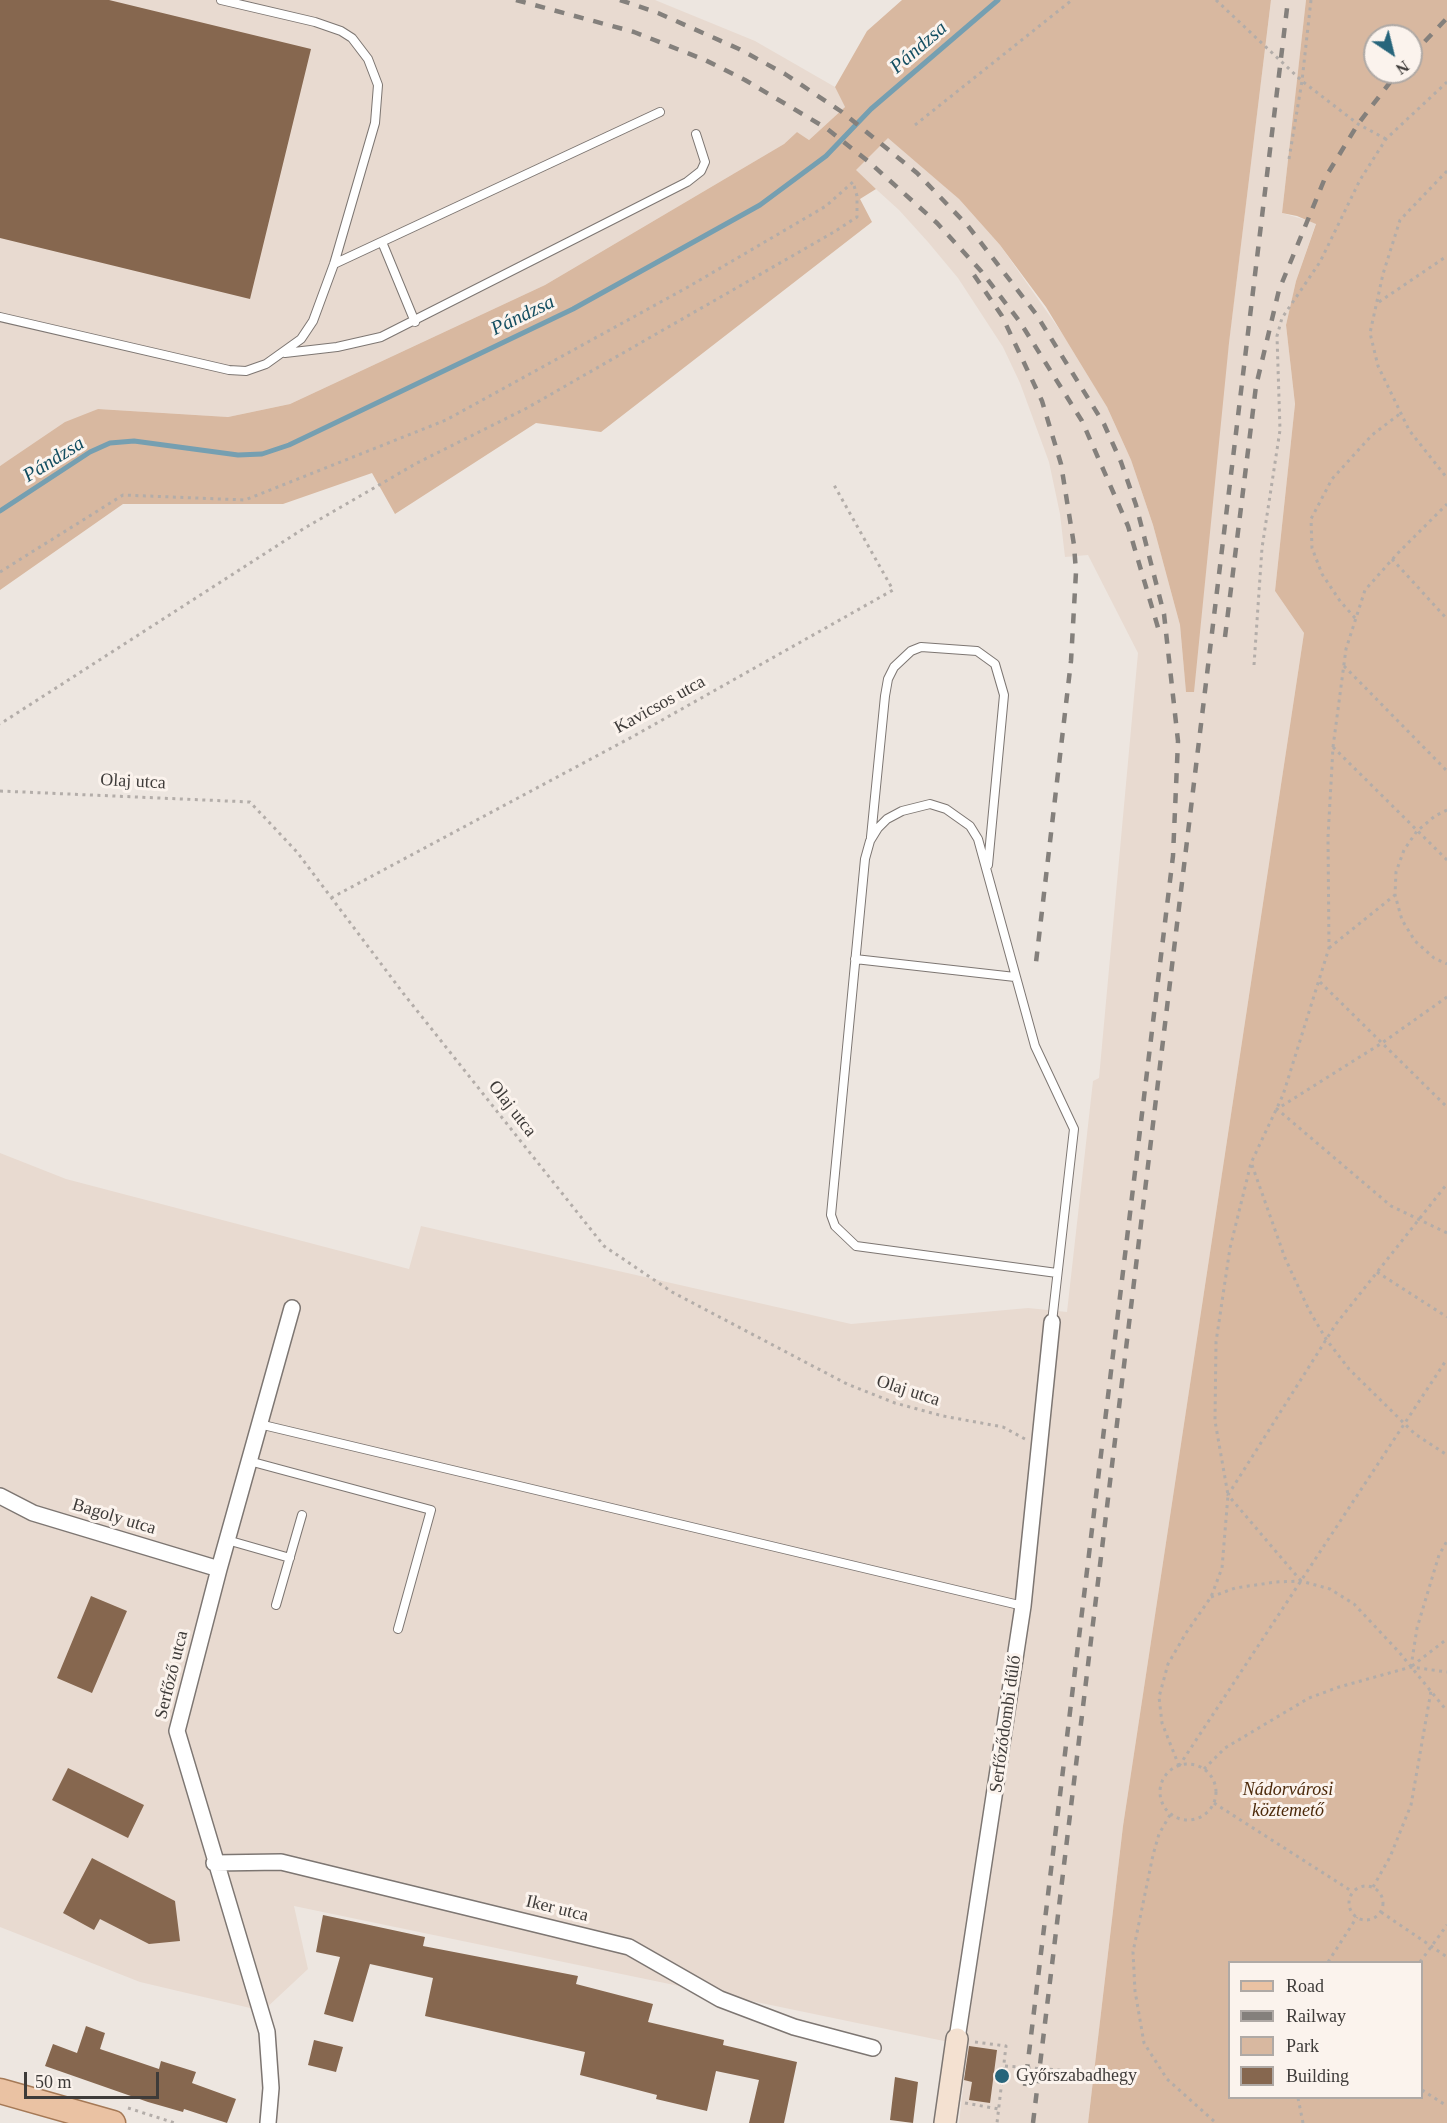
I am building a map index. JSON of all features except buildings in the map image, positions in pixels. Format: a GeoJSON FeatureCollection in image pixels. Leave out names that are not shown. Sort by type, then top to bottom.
{"type":"FeatureCollection","features":[{"type":"Feature","properties":{"kind":"main road"},"geometry":{"type":"LineString","coordinates":[[0,2091],[113,2123]]}},
{"type":"Feature","properties":{"kind":"street","name":"Serfőző utca"},"geometry":{"type":"LineString","coordinates":[[268,2123],[271,2088],[267,2032],[214,1863],[177,1731],[219,1569],[292,1308]]}},
{"type":"Feature","properties":{"kind":"street","name":"Serfőződombi dűlő"},"geometry":{"type":"LineString","coordinates":[[945,2123],[1023,1606],[1052,1322]]}},
{"type":"Feature","properties":{"kind":"street","name":"Bagoly utca"},"geometry":{"type":"LineString","coordinates":[[0,1496],[33,1513],[219,1569]]}},
{"type":"Feature","properties":{"kind":"street","name":"Iker utca"},"geometry":{"type":"LineString","coordinates":[[214,1863],[281,1862],[629,1947],[720,1999],[794,2027],[873,2048]]}},
{"type":"Feature","properties":{"kind":"lane"},"geometry":{"type":"LineString","coordinates":[[0,316],[229,370],[246,371],[266,364],[284,354],[301,339],[313,321],[334,264],[378,107],[378,85],[374,71],[360,48],[341,31],[315,22],[221,0]]}},
{"type":"Feature","properties":{"kind":"lane"},"geometry":{"type":"LineString","coordinates":[[334,264],[660,112]]}},
{"type":"Feature","properties":{"kind":"lane"},"geometry":{"type":"LineString","coordinates":[[284,354],[337,347],[381,337],[415,322],[687,182],[701,171],[705,162],[696,134]]}},
{"type":"Feature","properties":{"kind":"lane"},"geometry":{"type":"LineString","coordinates":[[382,242],[415,322]]}},
{"type":"Feature","properties":{"kind":"lane"},"geometry":{"type":"LineString","coordinates":[[987,873],[1004,695],[996,664],[977,651],[921,647],[911,651],[894,667],[888,679],[885,696],[870,841],[865,859],[831,1215],[835,1226],[856,1246],[1057,1273]]}},
{"type":"Feature","properties":{"kind":"lane"},"geometry":{"type":"LineString","coordinates":[[870,841],[887,819],[902,811],[930,804],[946,809],[970,826],[978,839],[1035,1046],[1074,1130],[1052,1322]]}},
{"type":"Feature","properties":{"kind":"lane"},"geometry":{"type":"LineString","coordinates":[[855,959],[1015,977]]}},
{"type":"Feature","properties":{"kind":"lane"},"geometry":{"type":"LineString","coordinates":[[260,1424],[1023,1606]]}},
{"type":"Feature","properties":{"kind":"lane"},"geometry":{"type":"LineString","coordinates":[[249,1461],[431,1510],[398,1629]]}},
{"type":"Feature","properties":{"kind":"lane"},"geometry":{"type":"LineString","coordinates":[[276,1605],[302,1515]]}},
{"type":"Feature","properties":{"kind":"lane"},"geometry":{"type":"LineString","coordinates":[[227,1540],[290,1558]]}},
{"type":"Feature","properties":{"kind":"path"},"geometry":{"type":"LineString","coordinates":[[915,125],[1072,0]]}},
{"type":"Feature","properties":{"kind":"path"},"geometry":{"type":"LineString","coordinates":[[1216,0],[1302,81],[1358,124],[1386,139]]}},
{"type":"Feature","properties":{"kind":"path"},"geometry":{"type":"LineString","coordinates":[[1289,159],[1302,81],[1311,0]]}},
{"type":"Feature","properties":{"kind":"path"},"geometry":{"type":"LineString","coordinates":[[1254,665],[1262,548],[1280,430],[1277,336],[1282,318],[1320,262],[1360,180],[1386,139],[1447,82]]}},
{"type":"Feature","properties":{"kind":"path"},"geometry":{"type":"LineString","coordinates":[[1447,171],[1400,220],[1383,274],[1370,333],[1378,366],[1409,430],[1447,478]]}},
{"type":"Feature","properties":{"kind":"path"},"geometry":{"type":"LineString","coordinates":[[0,572],[123,495],[245,500],[446,420],[688,287],[826,206],[853,182],[857,196],[857,217],[527,408],[417,464],[303,529],[0,724]]}},
{"type":"Feature","properties":{"kind":"path"},"geometry":{"type":"LineString","coordinates":[[1378,303],[1447,256]]}},
{"type":"Feature","properties":{"kind":"path"},"geometry":{"type":"LineString","coordinates":[[1356,618],[1340,601],[1322,574],[1312,548],[1311,519],[1332,478],[1372,435],[1401,413]]}},
{"type":"Feature","properties":{"kind":"path","name":"Kavicsos utca"},"geometry":{"type":"LineString","coordinates":[[332,898],[632,737],[893,590],[834,485]]}},
{"type":"Feature","properties":{"kind":"path"},"geometry":{"type":"LineString","coordinates":[[1179,1766],[1162,1724],[1160,1697],[1168,1664],[1186,1632],[1211,1598],[1222,1568],[1228,1495],[1215,1421],[1215,1342],[1230,1248],[1251,1163],[1277,1109],[1298,1052],[1329,948],[1328,837],[1333,747],[1344,666],[1365,590],[1447,504]]}},
{"type":"Feature","properties":{"kind":"path"},"geometry":{"type":"LineString","coordinates":[[1392,560],[1447,619]]}},
{"type":"Feature","properties":{"kind":"path"},"geometry":{"type":"LineString","coordinates":[[1344,666],[1447,771]]}},
{"type":"Feature","properties":{"kind":"path"},"geometry":{"type":"LineString","coordinates":[[1333,747],[1447,860]]}},
{"type":"Feature","properties":{"kind":"path","name":"Olaj utca"},"geometry":{"type":"LineString","coordinates":[[0,792],[250,802],[297,852],[403,993],[604,1246],[672,1292],[847,1384],[914,1408],[1003,1427],[1017,1433],[1040,1456]]}},
{"type":"Feature","properties":{"kind":"path"},"geometry":{"type":"LineString","coordinates":[[1447,810],[1435,816],[1417,831],[1404,850],[1396,872],[1395,895],[1402,920],[1415,942],[1434,958],[1447,964]]}},
{"type":"Feature","properties":{"kind":"path"},"geometry":{"type":"LineString","coordinates":[[1329,948],[1395,895]]}},
{"type":"Feature","properties":{"kind":"path"},"geometry":{"type":"LineString","coordinates":[[1319,982],[1447,1107]]}},
{"type":"Feature","properties":{"kind":"path"},"geometry":{"type":"LineString","coordinates":[[1277,1109],[1382,1043],[1447,997]]}},
{"type":"Feature","properties":{"kind":"path"},"geometry":{"type":"LineString","coordinates":[[1277,1109],[1391,1206],[1447,1233]]}},
{"type":"Feature","properties":{"kind":"path"},"geometry":{"type":"LineString","coordinates":[[1251,1163],[1285,1258],[1309,1310],[1326,1339],[1349,1369],[1404,1424],[1447,1455]]}},
{"type":"Feature","properties":{"kind":"path"},"geometry":{"type":"LineString","coordinates":[[1228,1495],[1326,1339],[1447,1184]]}},
{"type":"Feature","properties":{"kind":"path"},"geometry":{"type":"LineString","coordinates":[[1377,1272],[1447,1317]]}},
{"type":"Feature","properties":{"kind":"path"},"geometry":{"type":"LineString","coordinates":[[1179,1766],[1187,1764],[1204,1769],[1214,1781],[1214,1803],[1210,1810],[1195,1820],[1186,1821],[1170,1815],[1164,1808],[1159,1792],[1165,1776],[1179,1766],[1447,1359]]}},
{"type":"Feature","properties":{"kind":"path"},"geometry":{"type":"LineString","coordinates":[[1228,1495],[1301,1581]]}},
{"type":"Feature","properties":{"kind":"path"},"geometry":{"type":"LineString","coordinates":[[1411,1667],[1417,1628],[1439,1555],[1446,1543]]}},
{"type":"Feature","properties":{"kind":"path"},"geometry":{"type":"LineString","coordinates":[[1211,1598],[1235,1588],[1301,1581],[1330,1589],[1354,1604],[1447,1711]]}},
{"type":"Feature","properties":{"kind":"path"},"geometry":{"type":"LineString","coordinates":[[1411,1667],[1447,1638]]}},
{"type":"Feature","properties":{"kind":"path"},"geometry":{"type":"LineString","coordinates":[[1204,1769],[1225,1748],[1309,1698],[1411,1667],[1447,1672]]}},
{"type":"Feature","properties":{"kind":"path"},"geometry":{"type":"LineString","coordinates":[[1373,1887],[1390,1857],[1411,1804],[1431,1691]]}},
{"type":"Feature","properties":{"kind":"path"},"geometry":{"type":"LineString","coordinates":[[1214,1803],[1353,1892]]}},
{"type":"Feature","properties":{"kind":"path"},"geometry":{"type":"LineString","coordinates":[[1170,1815],[1159,1834],[1153,1855],[1135,1942],[1135,1991],[1144,2043],[1167,2079],[1216,2123]]}},
{"type":"Feature","properties":{"kind":"path"},"geometry":{"type":"LineString","coordinates":[[1362,1886],[1373,1887],[1383,1898],[1381,1912],[1367,1920],[1357,1917],[1350,1908],[1353,1892],[1362,1886]]}},
{"type":"Feature","properties":{"kind":"path"},"geometry":{"type":"LineString","coordinates":[[1381,1912],[1447,1957]]}},
{"type":"Feature","properties":{"kind":"path"},"geometry":{"type":"LineString","coordinates":[[1329,1961],[1357,1917]]}},
{"type":"Feature","properties":{"kind":"path"},"geometry":{"type":"LineString","coordinates":[[1421,1961],[1447,1925]]}},
{"type":"Feature","properties":{"kind":"path"},"geometry":{"type":"LineString","coordinates":[[957,2039],[1006,2046],[997,2123]]}},
{"type":"Feature","properties":{"kind":"path"},"geometry":{"type":"LineString","coordinates":[[1005,2066],[1072,2071]]}},
{"type":"Feature","properties":{"kind":"path"},"geometry":{"type":"LineString","coordinates":[[1423,2091],[1447,2106]]}},
{"type":"Feature","properties":{"kind":"path"},"geometry":{"type":"LineString","coordinates":[[1298,2099],[1303,2123]]}},
{"type":"Feature","properties":{"kind":"path"},"geometry":{"type":"LineString","coordinates":[[948,2101],[999,2109]]}},
{"type":"Feature","properties":{"kind":"shaded area"},"geometry":{"type":"Polygon","coordinates":[[[0,0],[655,0],[755,41],[835,87],[845,107],[809,140],[797,132],[784,144],[545,285],[290,404],[228,417],[98,409],[0,466],[0,0]]]}},
{"type":"Feature","properties":{"kind":"shaded area"},"geometry":{"type":"Polygon","coordinates":[[[1271,0],[1306,0],[1282,213],[1316,223],[1296,281],[1286,325],[1295,404],[1275,591],[1304,633],[1123,1826],[1088,2123],[959,2123],[968,2046],[294,1906],[308,1969],[263,2011],[140,1982],[0,1927],[0,1153],[66,1179],[409,1269],[421,1226],[851,1324],[1028,1308],[1067,1312],[1093,1081],[1099,1078],[1138,653],[1088,555],[1065,557],[1060,514],[1049,462],[1020,383],[1003,347],[958,278],[928,242],[899,210],[855,170],[888,137],[914,158],[959,199],[1000,245],[1076,353],[1107,407],[1131,460],[1153,525],[1180,625],[1186,691],[1271,0]]]}},
{"type":"Feature","properties":{"kind":"green space"},"geometry":{"type":"Polygon","coordinates":[[[902,0],[1271,0],[1229,343],[1194,692],[1186,692],[1180,625],[1153,525],[1131,460],[1107,407],[1046,307],[1000,245],[959,199],[888,138],[856,170],[876,189],[860,199],[872,222],[601,432],[536,423],[395,514],[372,473],[283,504],[123,504],[0,590],[0,466],[65,422],[98,409],[228,417],[290,404],[545,285],[784,144],[797,132],[809,140],[845,107],[835,87],[867,31],[902,0]]]}},
{"type":"Feature","properties":{"kind":"green space","name":"Nádorvárosi köztemető"},"geometry":{"type":"Polygon","coordinates":[[[1306,0],[1447,0],[1447,2123],[1088,2123],[1123,1826],[1304,633],[1275,591],[1295,404],[1286,325],[1296,281],[1316,224],[1282,213],[1306,0]]]}},
{"type":"Feature","properties":{"kind":"waterway","name":"Pándzsa"},"geometry":{"type":"LineString","coordinates":[[0,511],[90,452],[110,443],[134,441],[238,455],[262,454],[289,445],[573,309],[760,205],[826,156],[871,109],[998,0]]}},
{"type":"Feature","properties":{"kind":"railway"},"geometry":{"type":"LineString","coordinates":[[516,0],[634,32],[705,60],[745,80],[826,128],[869,162],[937,223],[981,271],[1020,322],[1082,421],[1128,526],[1159,631]]}},
{"type":"Feature","properties":{"kind":"railway"},"geometry":{"type":"LineString","coordinates":[[620,0],[658,13],[739,49],[785,74],[842,112],[917,173],[968,226],[1036,314],[1104,424],[1121,462],[1136,505],[1164,614],[1178,741],[1173,856],[1025,2086]]}},
{"type":"Feature","properties":{"kind":"railway"},"geometry":{"type":"LineString","coordinates":[[1033,2123],[1288,0]]}},
{"type":"Feature","properties":{"kind":"railway"},"geometry":{"type":"LineString","coordinates":[[1423,43],[1447,18]]}},
{"type":"Feature","properties":{"kind":"railway"},"geometry":{"type":"LineString","coordinates":[[1225,637],[1256,386],[1279,290],[1325,178],[1358,124],[1389,84]]}},
{"type":"Feature","properties":{"kind":"railway"},"geometry":{"type":"LineString","coordinates":[[974,275],[1002,316],[1042,401],[1061,464],[1074,545],[1076,572],[1071,661],[1035,971]]}},
{"type":"Feature","properties":{"kind":"place","name":"Győrszabadhegy"},"geometry":{"type":"Point","coordinates":[1002,2076]}}]}
